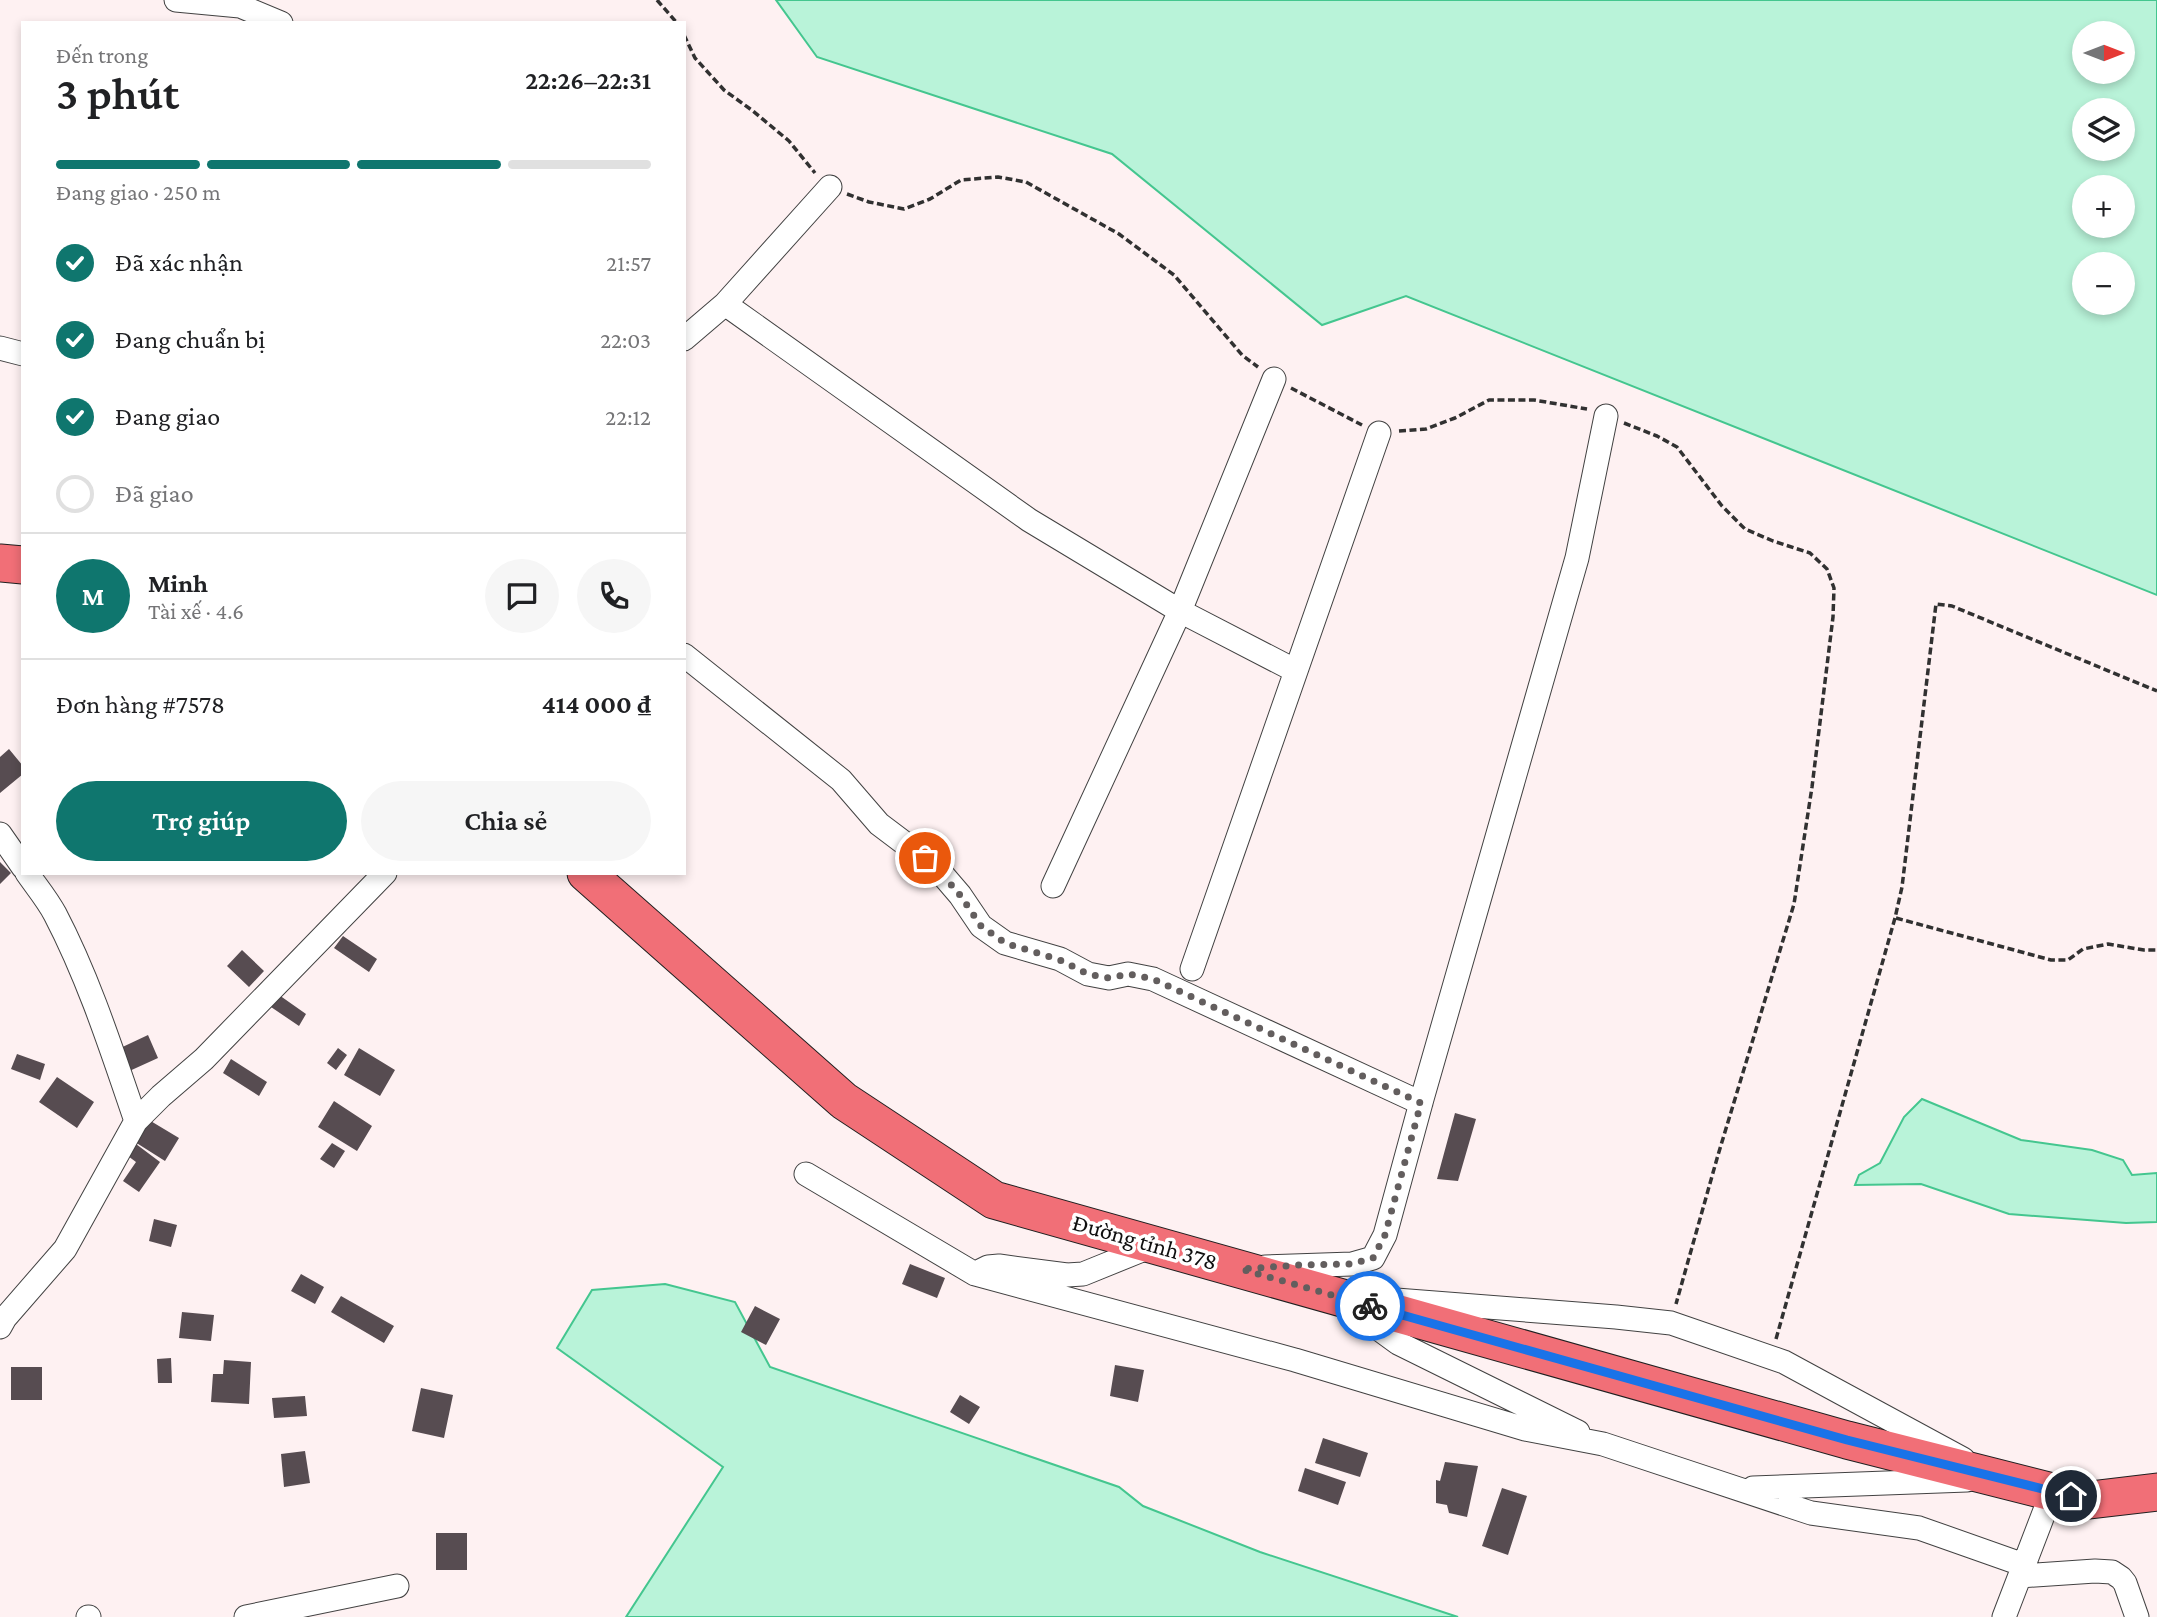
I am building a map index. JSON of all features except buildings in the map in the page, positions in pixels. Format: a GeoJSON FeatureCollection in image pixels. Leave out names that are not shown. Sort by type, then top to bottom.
{"type":"FeatureCollection","features":[{"type":"Feature","properties":{"kind":"main road"},"geometry":{"type":"LineString","coordinates":[[0,563],[21,565]]}},
{"type":"Feature","properties":{"kind":"main road","name":"Đường tỉnh 378"},"geometry":{"type":"LineString","coordinates":[[588,875],[844,1101],[994,1200],[1847,1440],[1999,1479],[2090,1500],[2157,1492]]}},
{"type":"Feature","properties":{"kind":"street"},"geometry":{"type":"LineString","coordinates":[[176,0],[240,6],[276,21]]}},
{"type":"Feature","properties":{"kind":"street"},"geometry":{"type":"LineString","coordinates":[[686,337],[725,304],[830,187]]}},
{"type":"Feature","properties":{"kind":"street"},"geometry":{"type":"LineString","coordinates":[[725,304],[1029,520],[1180,611],[1296,671]]}},
{"type":"Feature","properties":{"kind":"street"},"geometry":{"type":"LineString","coordinates":[[0,348],[21,353]]}},
{"type":"Feature","properties":{"kind":"street"},"geometry":{"type":"LineString","coordinates":[[1053,886],[1180,611],[1274,379]]}},
{"type":"Feature","properties":{"kind":"street"},"geometry":{"type":"LineString","coordinates":[[1241,1269],[1352,1264],[1373,1258],[1385,1235],[1577,558],[1606,416]]}},
{"type":"Feature","properties":{"kind":"street"},"geometry":{"type":"LineString","coordinates":[[1192,969],[1379,433]]}},
{"type":"Feature","properties":{"kind":"street"},"geometry":{"type":"LineString","coordinates":[[686,657],[841,780],[879,824],[936,867],[960,895],[981,926],[1005,943],[1060,960],[1088,974],[1109,978],[1128,974],[1153,979],[1421,1103]]}},
{"type":"Feature","properties":{"kind":"street"},"geometry":{"type":"LineString","coordinates":[[0,834],[21,864]]}},
{"type":"Feature","properties":{"kind":"street"},"geometry":{"type":"LineString","coordinates":[[28,875],[54,911],[76,959],[136,1121]]}},
{"type":"Feature","properties":{"kind":"street"},"geometry":{"type":"LineString","coordinates":[[0,1327],[65,1250],[136,1121],[160,1096],[204,1059],[383,875]]}},
{"type":"Feature","properties":{"kind":"street"},"geometry":{"type":"LineString","coordinates":[[806,1174],[975,1275],[1295,1360],[1525,1429],[1603,1444]]}},
{"type":"Feature","properties":{"kind":"street"},"geometry":{"type":"LineString","coordinates":[[975,1275],[988,1267],[999,1266],[1068,1275],[1083,1274],[1154,1245]]}},
{"type":"Feature","properties":{"kind":"street"},"geometry":{"type":"LineString","coordinates":[[1333,1296],[1671,1323],[1784,1362],[1999,1479]]}},
{"type":"Feature","properties":{"kind":"street"},"geometry":{"type":"LineString","coordinates":[[1333,1296],[1398,1343],[1603,1444],[1811,1513],[1919,1528],[2022,1571],[2112,1572],[2125,1583],[2137,1617]]}},
{"type":"Feature","properties":{"kind":"street"},"geometry":{"type":"LineString","coordinates":[[1736,1489],[1999,1479]]}},
{"type":"Feature","properties":{"kind":"street"},"geometry":{"type":"LineString","coordinates":[[2004,1617],[2052,1492]]}},
{"type":"Feature","properties":{"kind":"street"},"geometry":{"type":"LineString","coordinates":[[246,1617],[397,1586]]}},
{"type":"Feature","properties":{"kind":"path"},"geometry":{"type":"LineString","coordinates":[[657,0],[675,21]]}},
{"type":"Feature","properties":{"kind":"path"},"geometry":{"type":"LineString","coordinates":[[686,39],[695,58],[723,90],[789,141],[811,169],[830,187],[869,202],[904,209],[930,199],[961,180],[998,177],[1026,181],[1119,234],[1174,275],[1242,355],[1274,379],[1379,433],[1426,429],[1455,418],[1489,400],[1534,400],[1588,409],[1657,436],[1677,447],[1722,506],[1745,529],[1810,553],[1827,569],[1834,588],[1833,617],[1812,788],[1794,904],[1671,1323]]}},
{"type":"Feature","properties":{"kind":"path"},"geometry":{"type":"LineString","coordinates":[[1771,1358],[1895,918],[1903,874],[1936,604],[1952,606],[2157,691]]}},
{"type":"Feature","properties":{"kind":"path"},"geometry":{"type":"LineString","coordinates":[[1895,918],[2051,960],[2068,960],[2083,949],[2108,944],[2157,950]]}},
{"type":"Feature","properties":{"kind":"shaded area"},"geometry":{"type":"Polygon","coordinates":[[[776,0],[2157,0],[2157,595],[1406,296],[1322,325],[1112,154],[817,57],[776,0]]]}},
{"type":"Feature","properties":{"kind":"shaded area"},"geometry":{"type":"Polygon","coordinates":[[[1922,1099],[2021,1140],[2092,1150],[2123,1160],[2132,1175],[2157,1173],[2157,1222],[2126,1223],[2009,1214],[1921,1184],[1855,1185],[1859,1175],[1880,1163],[1904,1117],[1922,1099]]]}},
{"type":"Feature","properties":{"kind":"shaded area"},"geometry":{"type":"Polygon","coordinates":[[[665,1284],[735,1302],[770,1367],[1119,1487],[1143,1506],[1260,1552],[1458,1617],[626,1617],[723,1467],[557,1348],[592,1290],[665,1284]]]}},
{"type":"Feature","properties":{"kind":"way so far"},"geometry":{"type":"LineString","coordinates":[[925,858],[960,895],[981,926],[1005,943],[1060,960],[1088,974],[1109,978],[1128,974],[1153,979],[1421,1103],[1385,1235],[1373,1258],[1352,1264],[1241,1269],[1370,1306]]}},
{"type":"Feature","properties":{"kind":"route"},"geometry":{"type":"LineString","coordinates":[[1370,1306],[1847,1440],[2071,1496]]}}]}
